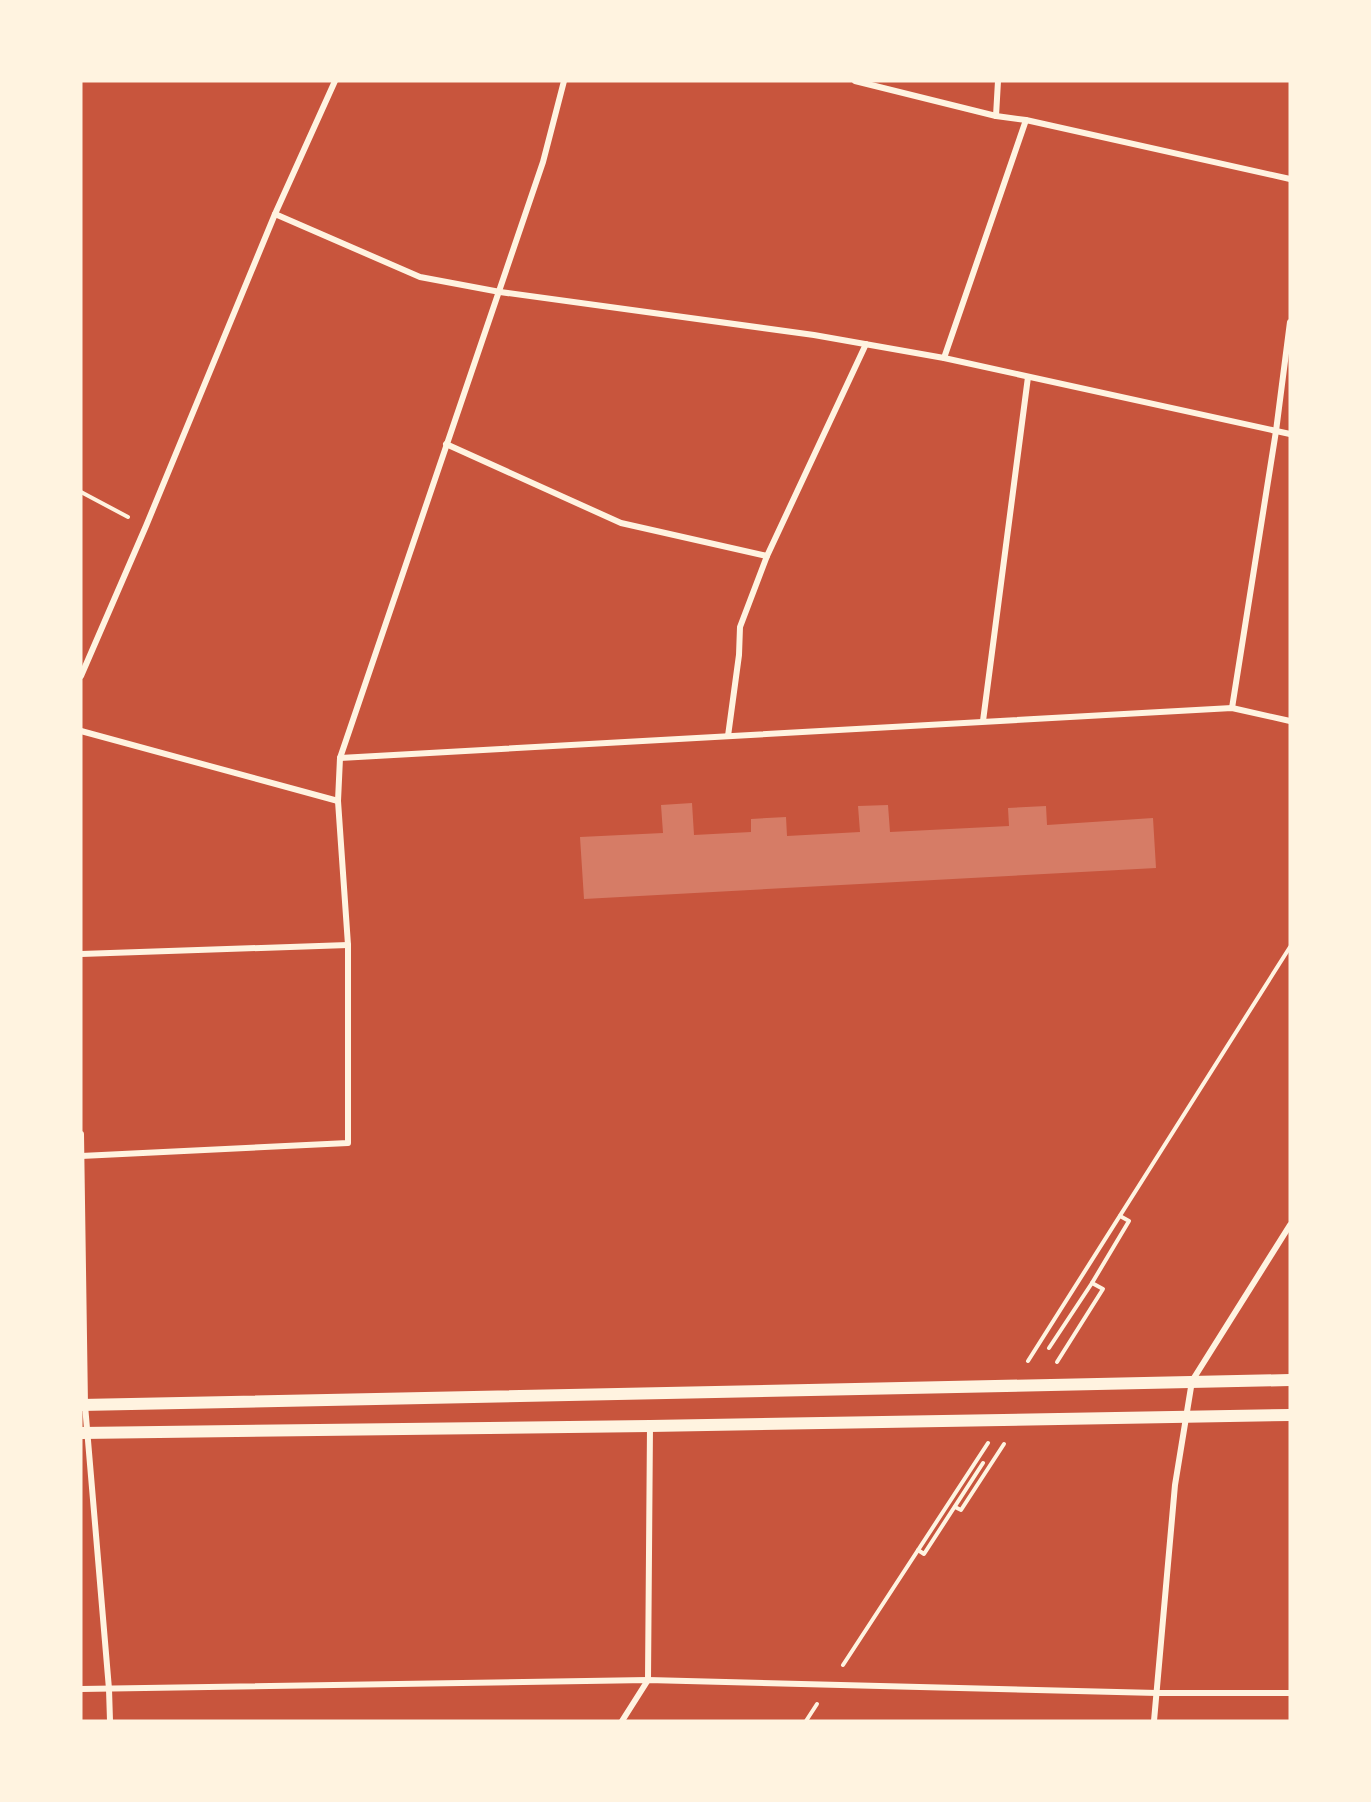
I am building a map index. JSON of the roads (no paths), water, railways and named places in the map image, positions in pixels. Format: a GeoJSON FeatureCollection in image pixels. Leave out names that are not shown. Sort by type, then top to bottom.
{"type":"FeatureCollection","features":[{"type":"Feature","properties":{"kind":"main road"},"geometry":{"type":"LineString","coordinates":[[83,1405],[1290,1380]]}},
{"type":"Feature","properties":{"kind":"main road"},"geometry":{"type":"LineString","coordinates":[[84,1433],[1290,1415]]}},
{"type":"Feature","properties":{"kind":"street"},"geometry":{"type":"LineString","coordinates":[[81,676],[146,526],[275,214],[335,81]]}},
{"type":"Feature","properties":{"kind":"street"},"geometry":{"type":"LineString","coordinates":[[81,1156],[348,1143],[348,945],[338,801],[340,758],[500,292],[543,162],[564,81]]}},
{"type":"Feature","properties":{"kind":"street"},"geometry":{"type":"LineString","coordinates":[[855,81],[996,116],[1026,120],[1290,179]]}},
{"type":"Feature","properties":{"kind":"street"},"geometry":{"type":"LineString","coordinates":[[996,116],[998,81]]}},
{"type":"Feature","properties":{"kind":"street"},"geometry":{"type":"LineString","coordinates":[[944,358],[1026,120]]}},
{"type":"Feature","properties":{"kind":"street"},"geometry":{"type":"LineString","coordinates":[[275,214],[420,277],[500,292],[867,344],[944,358],[1290,434]]}},
{"type":"Feature","properties":{"kind":"street"},"geometry":{"type":"LineString","coordinates":[[1232,708],[1276,431],[1290,322]]}},
{"type":"Feature","properties":{"kind":"street"},"geometry":{"type":"LineString","coordinates":[[728,736],[739,655],[740,627],[767,556],[867,344]]}},
{"type":"Feature","properties":{"kind":"street"},"geometry":{"type":"LineString","coordinates":[[983,721],[1028,377]]}},
{"type":"Feature","properties":{"kind":"street"},"geometry":{"type":"LineString","coordinates":[[447,444],[621,523],[767,556]]}},
{"type":"Feature","properties":{"kind":"street"},"geometry":{"type":"LineString","coordinates":[[340,758],[1232,708],[1290,721]]}},
{"type":"Feature","properties":{"kind":"street"},"geometry":{"type":"LineString","coordinates":[[81,731],[338,801]]}},
{"type":"Feature","properties":{"kind":"street"},"geometry":{"type":"LineString","coordinates":[[81,954],[348,945]]}},
{"type":"Feature","properties":{"kind":"street"},"geometry":{"type":"LineString","coordinates":[[81,1134],[84,1433],[109,1689],[110,1721]]}},
{"type":"Feature","properties":{"kind":"street"},"geometry":{"type":"LineString","coordinates":[[1154,1721],[1175,1485],[1192,1381],[1290,1225]]}},
{"type":"Feature","properties":{"kind":"street"},"geometry":{"type":"LineString","coordinates":[[622,1721],[648,1680],[650,1426]]}},
{"type":"Feature","properties":{"kind":"street"},"geometry":{"type":"LineString","coordinates":[[81,1689],[648,1680],[1157,1693],[1290,1693]]}}]}
